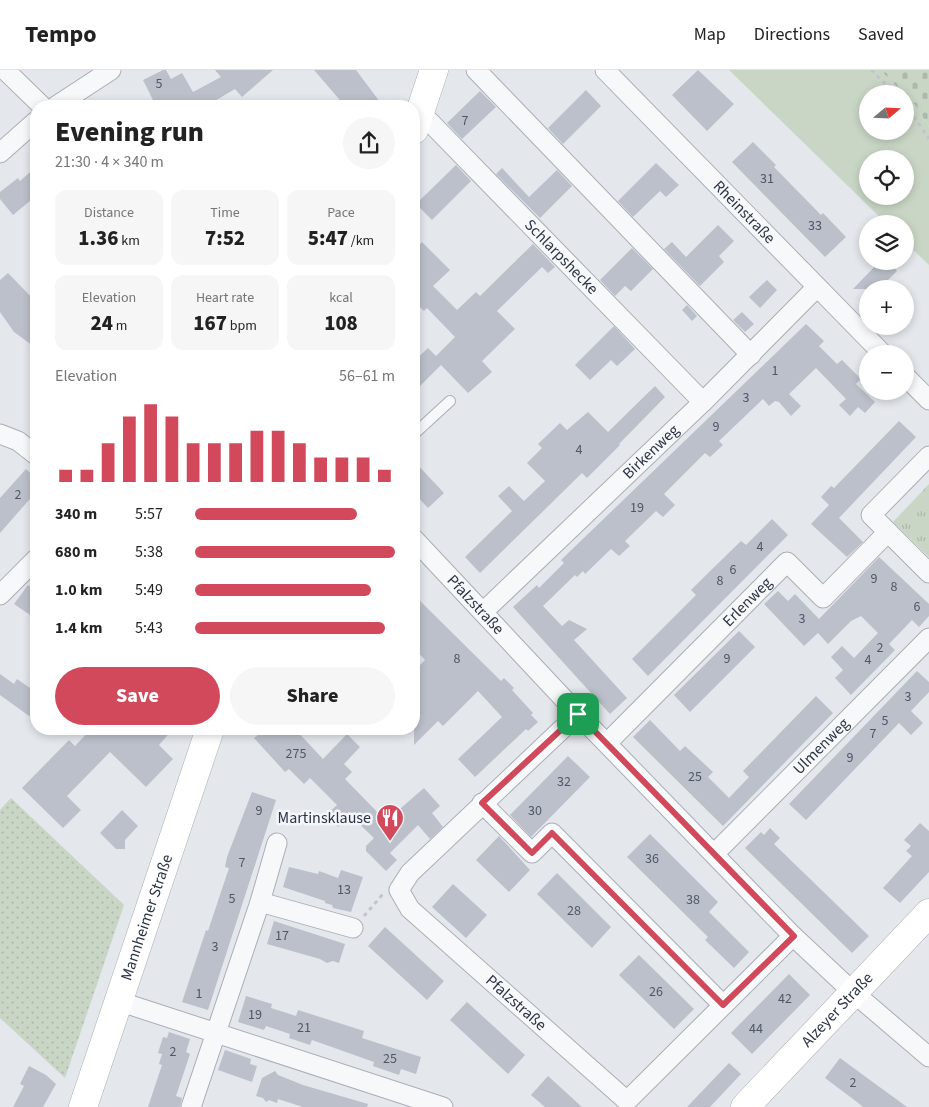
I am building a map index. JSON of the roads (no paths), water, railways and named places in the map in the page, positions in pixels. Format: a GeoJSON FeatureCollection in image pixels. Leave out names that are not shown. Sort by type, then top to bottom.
{"type":"FeatureCollection","features":[{"type":"Feature","properties":{"kind":"street"},"geometry":{"type":"LineString","coordinates":[[5,70],[36,100]]}},
{"type":"Feature","properties":{"kind":"street"},"geometry":{"type":"LineString","coordinates":[[65,100],[111,70]]}},
{"type":"Feature","properties":{"kind":"street"},"geometry":{"type":"LineString","coordinates":[[420,110],[434,70]]}},
{"type":"Feature","properties":{"kind":"street"},"geometry":{"type":"LineString","coordinates":[[476,70],[751,354]]}},
{"type":"Feature","properties":{"kind":"street","name":"Rheinstraße"},"geometry":{"type":"LineString","coordinates":[[604,70],[874,345]]}},
{"type":"Feature","properties":{"kind":"street","name":"Schlarpshecke"},"geometry":{"type":"LineString","coordinates":[[420,126],[703,402]]}},
{"type":"Feature","properties":{"kind":"street"},"geometry":{"type":"LineString","coordinates":[[0,153],[30,127]]}},
{"type":"Feature","properties":{"kind":"street","name":"Birkenweg"},"geometry":{"type":"LineString","coordinates":[[483,612],[703,402],[817,287]]}},
{"type":"Feature","properties":{"kind":"street"},"geometry":{"type":"LineString","coordinates":[[914,385],[929,400]]}},
{"type":"Feature","properties":{"kind":"street"},"geometry":{"type":"LineString","coordinates":[[0,434],[18,441],[30,450]]}},
{"type":"Feature","properties":{"kind":"street"},"geometry":{"type":"LineString","coordinates":[[929,456],[871,515],[929,573]]}},
{"type":"Feature","properties":{"kind":"street","name":"Erlenweg"},"geometry":{"type":"LineString","coordinates":[[607,743],[787,562],[823,598],[888,532]]}},
{"type":"Feature","properties":{"kind":"street","name":"Pfalzstraße"},"geometry":{"type":"LineString","coordinates":[[420,545],[578,714],[794,936],[854,993],[929,1057]]}},
{"type":"Feature","properties":{"kind":"street"},"geometry":{"type":"LineString","coordinates":[[0,595],[30,565]]}},
{"type":"Feature","properties":{"kind":"street","name":"Ulmenweg"},"geometry":{"type":"LineString","coordinates":[[714,854],[929,638]]}},
{"type":"Feature","properties":{"kind":"street"},"geometry":{"type":"LineString","coordinates":[[578,714],[482,803],[532,853],[552,833],[723,1005]]}},
{"type":"Feature","properties":{"kind":"street","name":"Mannheimer Straße"},"geometry":{"type":"LineString","coordinates":[[83,1107],[208,735]]}},
{"type":"Feature","properties":{"kind":"street","name":"Pfalzstraße"},"geometry":{"type":"LineString","coordinates":[[482,803],[410,872],[399,890],[410,909],[626,1101],[794,936]]}},
{"type":"Feature","properties":{"kind":"street"},"geometry":{"type":"LineString","coordinates":[[190,1107],[260,902],[277,843]]}},
{"type":"Feature","properties":{"kind":"street"},"geometry":{"type":"LineString","coordinates":[[260,902],[353,928]]}},
{"type":"Feature","properties":{"kind":"street","name":"Alzeyer Straße"},"geometry":{"type":"LineString","coordinates":[[745,1107],[929,913]]}},
{"type":"Feature","properties":{"kind":"street"},"geometry":{"type":"LineString","coordinates":[[118,1001],[443,1107]]}},
{"type":"Feature","properties":{"kind":"lane"},"geometry":{"type":"LineString","coordinates":[[420,428],[450,401]]}},
{"type":"Feature","properties":{"kind":"place","name":"Martinsklause"},"geometry":{"type":"Point","coordinates":[390,842]}}]}
